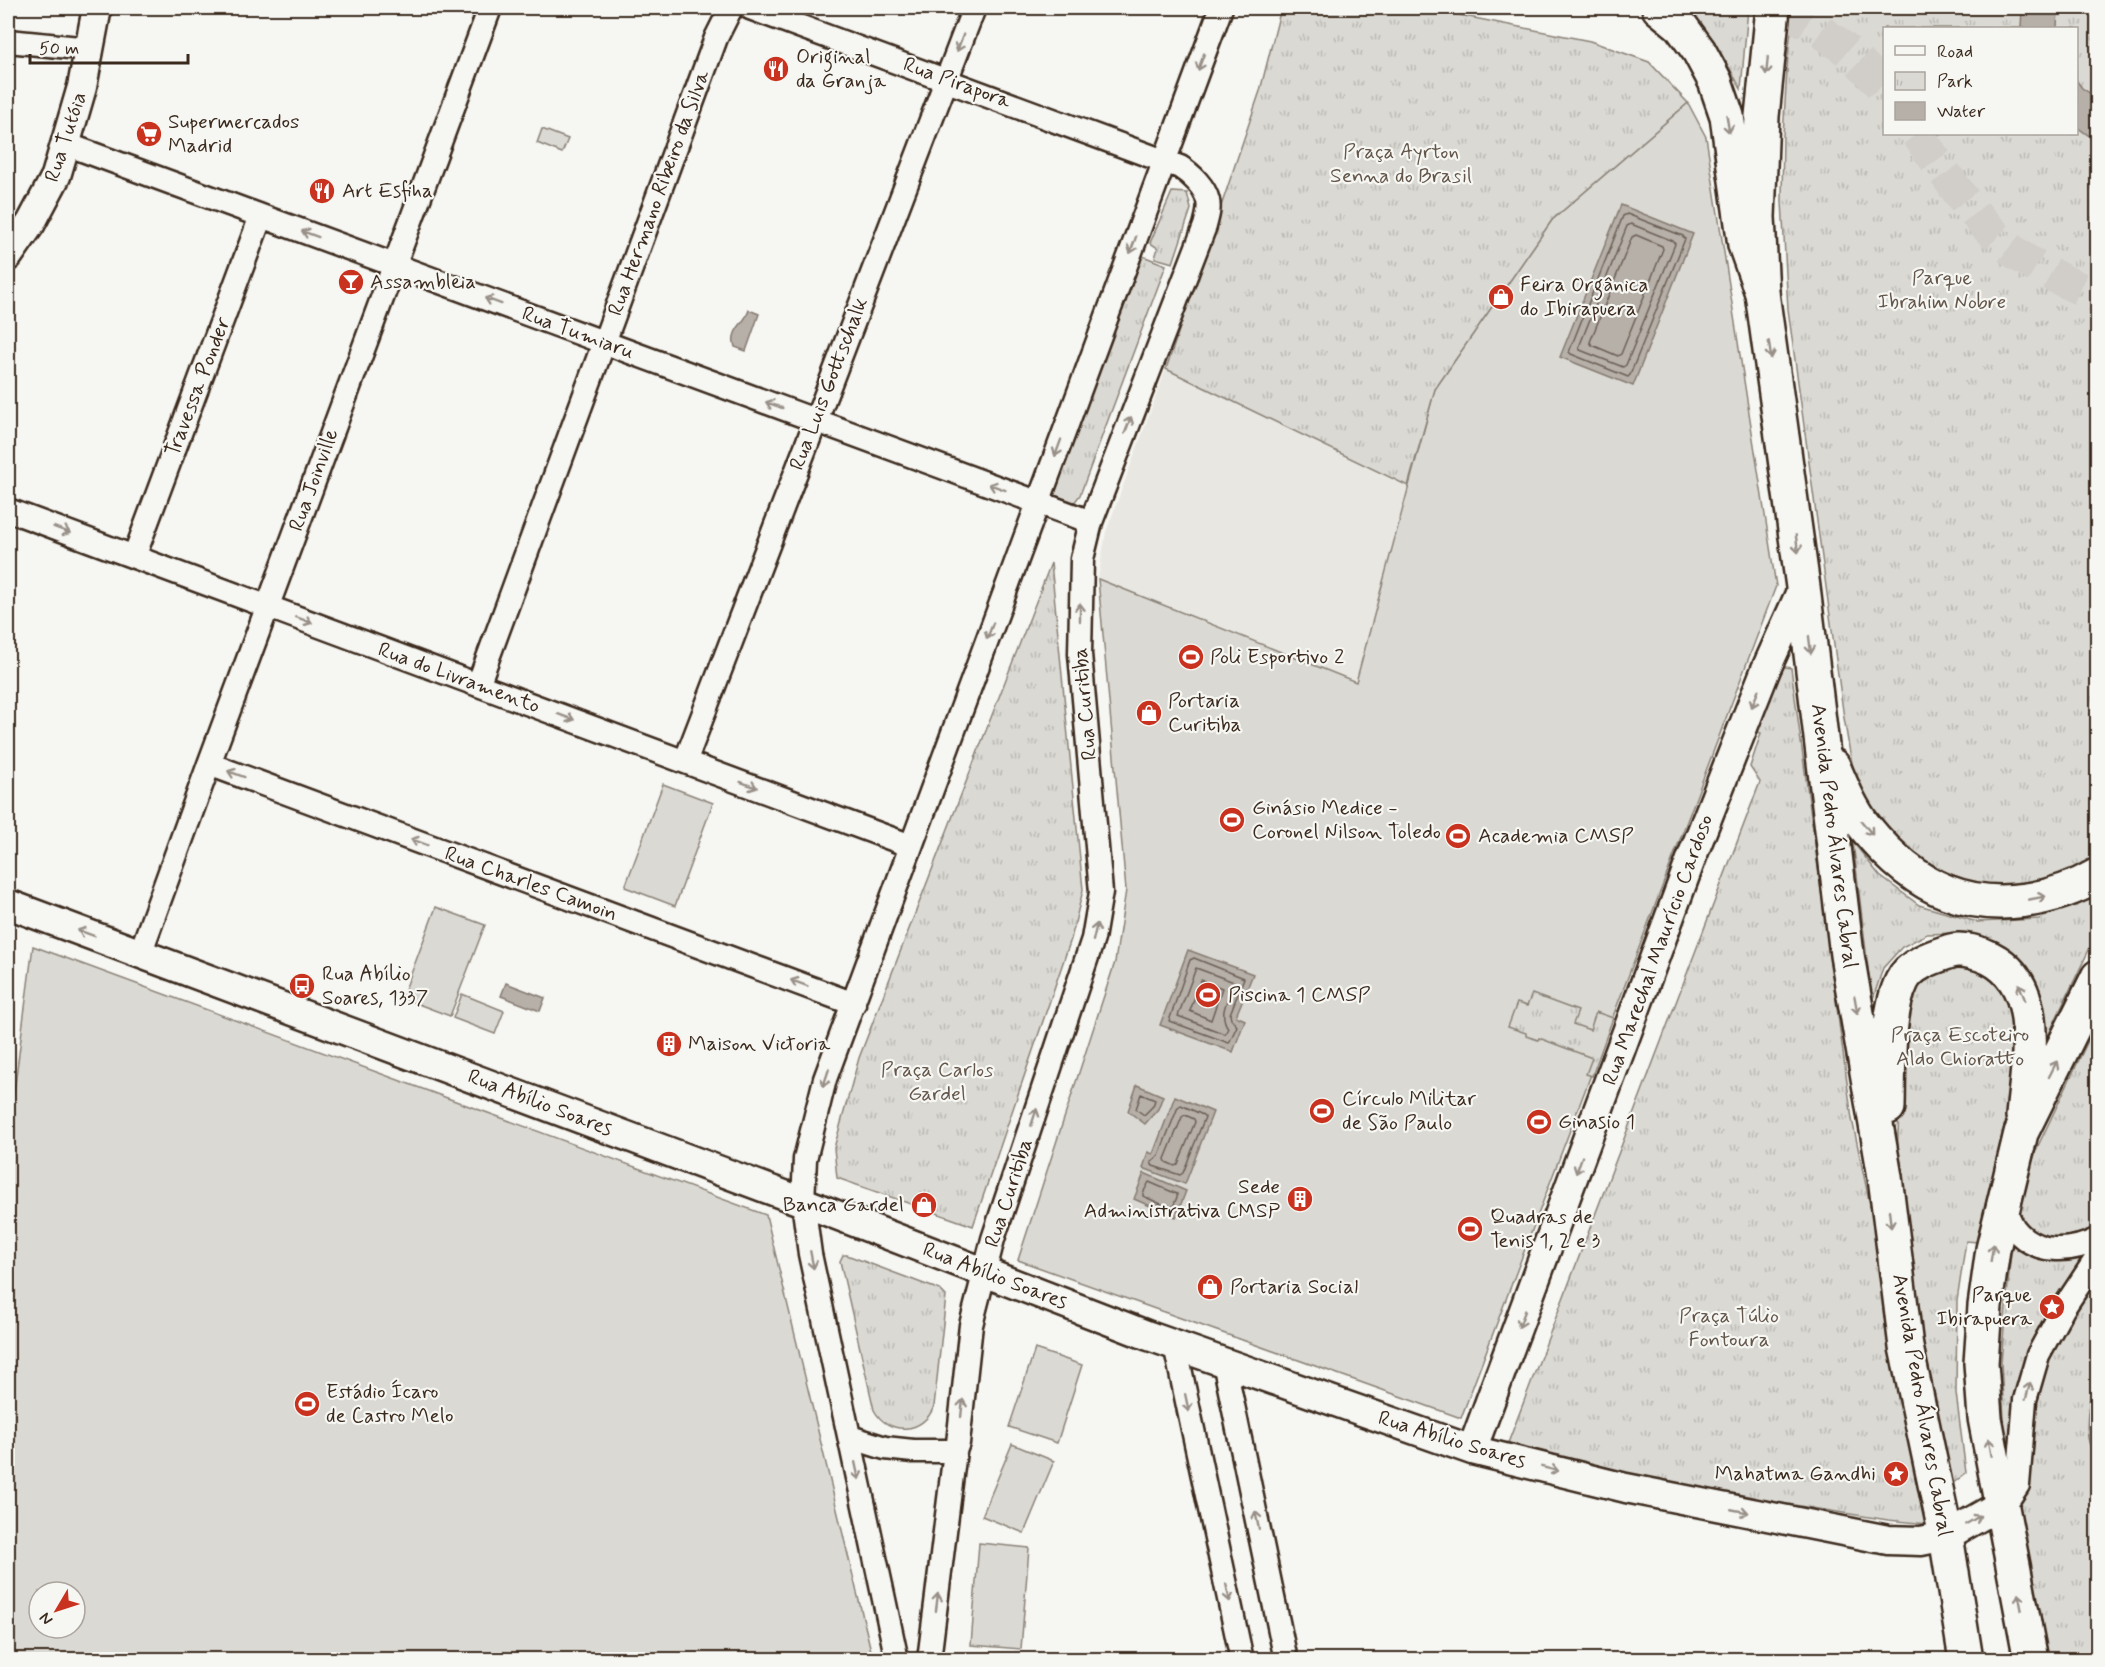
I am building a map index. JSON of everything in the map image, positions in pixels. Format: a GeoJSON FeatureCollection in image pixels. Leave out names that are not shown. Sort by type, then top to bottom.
{"type":"FeatureCollection","features":[{"type":"Feature","properties":{"kind":"main road"},"geometry":{"type":"LineString","coordinates":[[1659,8],[1680,25],[1699,51],[1715,81],[1727,116],[1745,245],[1762,292]]}},
{"type":"Feature","properties":{"kind":"main road","name":"Avenida Pedro Álvares Cabral"},"geometry":{"type":"LineString","coordinates":[[1773,8],[1762,116],[1758,217],[1762,292],[1803,587],[1847,955],[1885,1177],[1906,1347],[1946,1536],[1966,1659]]}},
{"type":"Feature","properties":{"kind":"main road"},"geometry":{"type":"LineString","coordinates":[[1821,739],[1846,795],[1864,826],[1887,851],[1916,876],[1947,892],[1981,901],[2019,902],[2055,894],[2086,882],[2097,875]]}},
{"type":"Feature","properties":{"kind":"main road"},"geometry":{"type":"LineString","coordinates":[[1885,1177],[1890,1038],[1894,1002],[1902,980],[1912,968],[1934,956],[1956,950],[1982,954],[2002,964],[2018,983],[2028,1008],[2028,1047],[2021,1133],[1993,1249],[1986,1295],[1982,1363],[1985,1418],[2031,1659]]}},
{"type":"Feature","properties":{"kind":"main road"},"geometry":{"type":"LineString","coordinates":[[2021,1133],[2097,977]]}},
{"type":"Feature","properties":{"kind":"street","name":"Rua Tutóia"},"geometry":{"type":"LineString","coordinates":[[8,256],[31,223],[56,176],[82,87],[97,8]]}},
{"type":"Feature","properties":{"kind":"street","name":"Rua Joinville"},"geometry":{"type":"LineString","coordinates":[[140,954],[208,764],[490,8]]}},
{"type":"Feature","properties":{"kind":"street","name":"Rua Hermano Ribeiro da Silva"},"geometry":{"type":"LineString","coordinates":[[478,685],[716,38],[731,8]]}},
{"type":"Feature","properties":{"kind":"street","name":"Rua Pirapora"},"geometry":{"type":"LineString","coordinates":[[750,8],[1164,161]]}},
{"type":"Feature","properties":{"kind":"street","name":"Rua Luis Gottschalk"},"geometry":{"type":"LineString","coordinates":[[686,762],[974,8]]}},
{"type":"Feature","properties":{"kind":"street"},"geometry":{"type":"LineString","coordinates":[[897,1659],[810,1254],[803,1202],[805,1160],[825,1079],[1221,8]]}},
{"type":"Feature","properties":{"kind":"street"},"geometry":{"type":"LineString","coordinates":[[8,41],[90,49]]}},
{"type":"Feature","properties":{"kind":"street","name":"Rua Tumiaru"},"geometry":{"type":"LineString","coordinates":[[66,144],[1091,522]]}},
{"type":"Feature","properties":{"kind":"street","name":"Rua Curitiba"},"geometry":{"type":"LineString","coordinates":[[929,1659],[955,1451],[958,1443],[971,1324],[993,1239],[1093,939],[1098,916],[1101,892],[1080,654],[1082,559],[1091,522],[1208,214],[1208,201],[1190,173],[1164,161]]}},
{"type":"Feature","properties":{"kind":"street","name":"Travessa Ponder"},"geometry":{"type":"LineString","coordinates":[[134,557],[261,216]]}},
{"type":"Feature","properties":{"kind":"street","name":"Rua do Livramento"},"geometry":{"type":"LineString","coordinates":[[8,510],[911,846]]}},
{"type":"Feature","properties":{"kind":"street","name":"Rua Marechal Maurício Cardoso"},"geometry":{"type":"LineString","coordinates":[[1472,1450],[1693,854],[1766,669],[1803,587]]}},
{"type":"Feature","properties":{"kind":"street","name":"Rua Charles Camoin"},"geometry":{"type":"LineString","coordinates":[[208,764],[854,1004]]}},
{"type":"Feature","properties":{"kind":"street","name":"Rua Abílio Soares"},"geometry":{"type":"LineString","coordinates":[[8,904],[803,1202],[1175,1346],[1472,1450],[1626,1488],[1888,1540],[1921,1541],[1946,1536],[2000,1505]]}},
{"type":"Feature","properties":{"kind":"street"},"geometry":{"type":"LineString","coordinates":[[2003,1207],[2015,1228],[2030,1242],[2046,1249],[2069,1249],[2097,1239]]}},
{"type":"Feature","properties":{"kind":"street"},"geometry":{"type":"LineString","coordinates":[[2000,1505],[2008,1500],[2018,1485],[2025,1400],[2038,1355],[2062,1309],[2097,1256]]}},
{"type":"Feature","properties":{"kind":"street"},"geometry":{"type":"LineString","coordinates":[[1175,1346],[1242,1659]]}},
{"type":"Feature","properties":{"kind":"street"},"geometry":{"type":"LineString","coordinates":[[1224,1362],[1286,1659]]}},
{"type":"Feature","properties":{"kind":"street"},"geometry":{"type":"LineString","coordinates":[[850,1437],[885,1448],[955,1451]]}},
{"type":"Feature","properties":{"kind":"shaded area"},"geometry":{"type":"Polygon","coordinates":[[[1166,369],[1408,486],[1356,682],[1098,579],[1106,532],[1166,369]]]}},
{"type":"Feature","properties":{"kind":"green space","name":"Praça Ayrton Senna do Brasil"},"geometry":{"type":"Polygon","coordinates":[[[1281,8],[1424,8],[1590,41],[1649,62],[1688,103],[1552,220],[1435,389],[1408,486],[1166,369],[1260,91],[1281,8]]]}},
{"type":"Feature","properties":{"kind":"green space"},"geometry":{"type":"Polygon","coordinates":[[[1685,8],[1748,8],[1741,89],[1716,46],[1685,8]]]}},
{"type":"Feature","properties":{"kind":"green space","name":"Parque Ibrahim Nobre"},"geometry":{"type":"Polygon","coordinates":[[[1794,8],[2097,8],[2098,859],[2048,883],[2017,888],[1988,886],[1959,880],[1933,869],[1909,853],[1888,833],[1870,809],[1857,781],[1844,718],[1788,309],[1782,201],[1788,54],[1794,8]]]}},
{"type":"Feature","properties":{"kind":"green space","name":"Círculo Militar de São Paulo"},"geometry":{"type":"Polygon","coordinates":[[[1688,103],[1706,137],[1776,586],[1461,1418],[1018,1260],[1115,962],[1126,890],[1098,579],[1356,682],[1435,389],[1552,220],[1688,103]]]}},
{"type":"Feature","properties":{"kind":"green space"},"geometry":{"type":"Polygon","coordinates":[[[542,129],[568,139],[562,153],[537,143],[542,129]]]}},
{"type":"Feature","properties":{"kind":"green space"},"geometry":{"type":"Polygon","coordinates":[[[1172,192],[1187,193],[1191,209],[1173,263],[1155,258],[1158,248],[1150,243],[1172,192]]]}},
{"type":"Feature","properties":{"kind":"green space"},"geometry":{"type":"Polygon","coordinates":[[[1140,255],[1166,265],[1080,495],[1071,507],[1060,504],[1054,493],[1140,255]]]}},
{"type":"Feature","properties":{"kind":"green space","name":"Praça Carlos Gardel"},"geometry":{"type":"Polygon","coordinates":[[[1051,563],[1083,890],[1071,939],[973,1226],[837,1178],[834,1148],[859,1058],[1051,563]]]}},
{"type":"Feature","properties":{"kind":"green space","name":"Praça Túlio Fontoura"},"geometry":{"type":"Polygon","coordinates":[[[1780,666],[1791,668],[1852,1119],[1937,1525],[1888,1520],[1634,1480],[1505,1451],[1760,782],[1750,767],[1761,733],[1754,731],[1780,666]]]}},
{"type":"Feature","properties":{"kind":"green space"},"geometry":{"type":"Polygon","coordinates":[[[663,784],[713,803],[675,906],[625,887],[663,784]]]}},
{"type":"Feature","properties":{"kind":"green space","name":"Praça Escoteiro Aldo Chioratto"},"geometry":{"type":"Polygon","coordinates":[[[1853,842],[1880,876],[1919,905],[1977,922],[2039,919],[2097,894],[2097,933],[2043,1046],[1987,941],[1955,933],[1927,934],[1902,947],[1883,968],[1872,1002],[1853,842]]]}},
{"type":"Feature","properties":{"kind":"green space"},"geometry":{"type":"Polygon","coordinates":[[[436,907],[485,925],[450,1016],[402,998],[436,907]]]}},
{"type":"Feature","properties":{"kind":"green space"},"geometry":{"type":"Polygon","coordinates":[[[33,946],[766,1215],[873,1659],[8,1659],[8,1138],[33,946]]]}},
{"type":"Feature","properties":{"kind":"green space","name":"Praça Escoteiro Aldo Chioratto"},"geometry":{"type":"Polygon","coordinates":[[[1954,959],[2006,979],[2022,1047],[1989,1243],[1966,1241],[1957,1301],[1956,1393],[1966,1473],[1947,1488],[1917,1349],[1896,1184],[1903,1009],[1928,970],[1954,959]]]}},
{"type":"Feature","properties":{"kind":"green space"},"geometry":{"type":"Polygon","coordinates":[[[462,994],[504,1011],[495,1034],[453,1018],[462,994]]]}},
{"type":"Feature","properties":{"kind":"green space"},"geometry":{"type":"Polygon","coordinates":[[[1532,994],[1578,1011],[1573,1024],[1590,1030],[1596,1012],[1613,1018],[1592,1076],[1586,1074],[1592,1058],[1539,1038],[1538,1040],[1526,1036],[1526,1033],[1508,1027],[1517,1003],[1527,1006],[1532,994]]]}},
{"type":"Feature","properties":{"kind":"green space","name":"Parque Ibirapuera"},"geometry":{"type":"Polygon","coordinates":[[[2097,1022],[2097,1659],[2045,1659],[2005,1439],[2001,1362],[2011,1251],[2018,1203],[2037,1148],[2097,1022]]]}},
{"type":"Feature","properties":{"kind":"green space"},"geometry":{"type":"Polygon","coordinates":[[[843,1255],[940,1290],[946,1296],[934,1406],[922,1422],[914,1426],[896,1428],[880,1418],[874,1410],[840,1261],[843,1255]]]}},
{"type":"Feature","properties":{"kind":"green space"},"geometry":{"type":"Polygon","coordinates":[[[1035,1349],[1082,1365],[1057,1443],[1009,1427],[1035,1349]]]}},
{"type":"Feature","properties":{"kind":"green space"},"geometry":{"type":"Polygon","coordinates":[[[1012,1444],[1054,1461],[1024,1533],[982,1516],[1012,1444]]]}},
{"type":"Feature","properties":{"kind":"green space"},"geometry":{"type":"Polygon","coordinates":[[[979,1543],[1029,1548],[1021,1649],[971,1645],[979,1543]]]}},
{"type":"Feature","properties":{"kind":"water"},"geometry":{"type":"Polygon","coordinates":[[[2022,8],[2058,8],[2057,27],[2021,27],[2022,8]]]}},
{"type":"Feature","properties":{"kind":"water"},"geometry":{"type":"Polygon","coordinates":[[[2078,83],[2097,98],[2097,138],[2078,128],[2078,83]]]}},
{"type":"Feature","properties":{"kind":"water"},"geometry":{"type":"Polygon","coordinates":[[[1621,205],[1693,234],[1633,386],[1560,357],[1621,205]]]}},
{"type":"Feature","properties":{"kind":"water"},"geometry":{"type":"Polygon","coordinates":[[[749,310],[759,314],[746,351],[735,347],[734,336],[749,310]]]}},
{"type":"Feature","properties":{"kind":"water","name":"Piscina 1 CMSP"},"geometry":{"type":"Polygon","coordinates":[[[1188,950],[1253,974],[1236,1016],[1245,1020],[1233,1052],[1160,1025],[1188,950]]]}},
{"type":"Feature","properties":{"kind":"water"},"geometry":{"type":"Polygon","coordinates":[[[506,983],[545,998],[540,1011],[501,996],[506,983]]]}},
{"type":"Feature","properties":{"kind":"water"},"geometry":{"type":"Polygon","coordinates":[[[1137,1085],[1163,1096],[1158,1109],[1145,1124],[1128,1111],[1137,1085]]]}},
{"type":"Feature","properties":{"kind":"water"},"geometry":{"type":"Polygon","coordinates":[[[1175,1096],[1213,1112],[1185,1184],[1143,1168],[1148,1152],[1153,1154],[1175,1096]]]}},
{"type":"Feature","properties":{"kind":"water"},"geometry":{"type":"Polygon","coordinates":[[[1144,1173],[1186,1191],[1176,1217],[1134,1199],[1144,1173]]]}},
{"type":"Feature","properties":{"kind":"water"},"geometry":{"type":"Polygon","coordinates":[[[2097,1369],[2097,1460],[2090,1444],[2087,1425],[2097,1369]]]}},
{"type":"Feature","properties":{"kind":"tunnel"},"geometry":{"type":"LineString","coordinates":[[1778,8],[1808,23],[1836,42],[1850,53],[1883,89]]}},
{"type":"Feature","properties":{"kind":"tunnel"},"geometry":{"type":"LineString","coordinates":[[1918,135],[1967,204],[2012,251],[2035,266],[2098,297]]}},
{"type":"Feature","properties":{"kind":"place","name":"Original da Granja"},"geometry":{"type":"Point","coordinates":[776,69]}},
{"type":"Feature","properties":{"kind":"place","name":"Supermercados Madrid"},"geometry":{"type":"Point","coordinates":[149,134]}},
{"type":"Feature","properties":{"kind":"place","name":"Art Esfiha"},"geometry":{"type":"Point","coordinates":[322,191]}},
{"type":"Feature","properties":{"kind":"place","name":"Assambleia"},"geometry":{"type":"Point","coordinates":[351,282]}},
{"type":"Feature","properties":{"kind":"place","name":"Feira Orgânica do Ibirapuera"},"geometry":{"type":"Point","coordinates":[1501,297]}},
{"type":"Feature","properties":{"kind":"place","name":"Poli Esportivo 2"},"geometry":{"type":"Point","coordinates":[1191,657]}},
{"type":"Feature","properties":{"kind":"place","name":"Portaria Curitiba"},"geometry":{"type":"Point","coordinates":[1149,713]}},
{"type":"Feature","properties":{"kind":"place","name":"Ginásio Medice - Coronel Nilson Toledo"},"geometry":{"type":"Point","coordinates":[1232,820]}},
{"type":"Feature","properties":{"kind":"place","name":"Academia CMSP"},"geometry":{"type":"Point","coordinates":[1458,836]}},
{"type":"Feature","properties":{"kind":"place","name":"Rua Abílio Soares, 1337"},"geometry":{"type":"Point","coordinates":[302,986]}},
{"type":"Feature","properties":{"kind":"place","name":"Piscina 1 CMSP"},"geometry":{"type":"Point","coordinates":[1208,995]}},
{"type":"Feature","properties":{"kind":"place","name":"Maison Victoria"},"geometry":{"type":"Point","coordinates":[669,1044]}},
{"type":"Feature","properties":{"kind":"place","name":"Círculo Militar de São Paulo"},"geometry":{"type":"Point","coordinates":[1322,1111]}},
{"type":"Feature","properties":{"kind":"place","name":"Ginasio 1"},"geometry":{"type":"Point","coordinates":[1539,1122]}},
{"type":"Feature","properties":{"kind":"place","name":"Sede Administrativa CMSP"},"geometry":{"type":"Point","coordinates":[1300,1199]}},
{"type":"Feature","properties":{"kind":"place","name":"Banca Gardel"},"geometry":{"type":"Point","coordinates":[924,1205]}},
{"type":"Feature","properties":{"kind":"place","name":"Quadras de Tenis 1, 2 e 3"},"geometry":{"type":"Point","coordinates":[1470,1229]}},
{"type":"Feature","properties":{"kind":"place","name":"Portaria Social"},"geometry":{"type":"Point","coordinates":[1210,1287]}},
{"type":"Feature","properties":{"kind":"place","name":"Parque Ibirapuera"},"geometry":{"type":"Point","coordinates":[2052,1307]}},
{"type":"Feature","properties":{"kind":"place","name":"Estádio Ícaro de Castro Melo"},"geometry":{"type":"Point","coordinates":[307,1404]}},
{"type":"Feature","properties":{"kind":"place","name":"Mahatma Gandhi"},"geometry":{"type":"Point","coordinates":[1896,1474]}}]}
